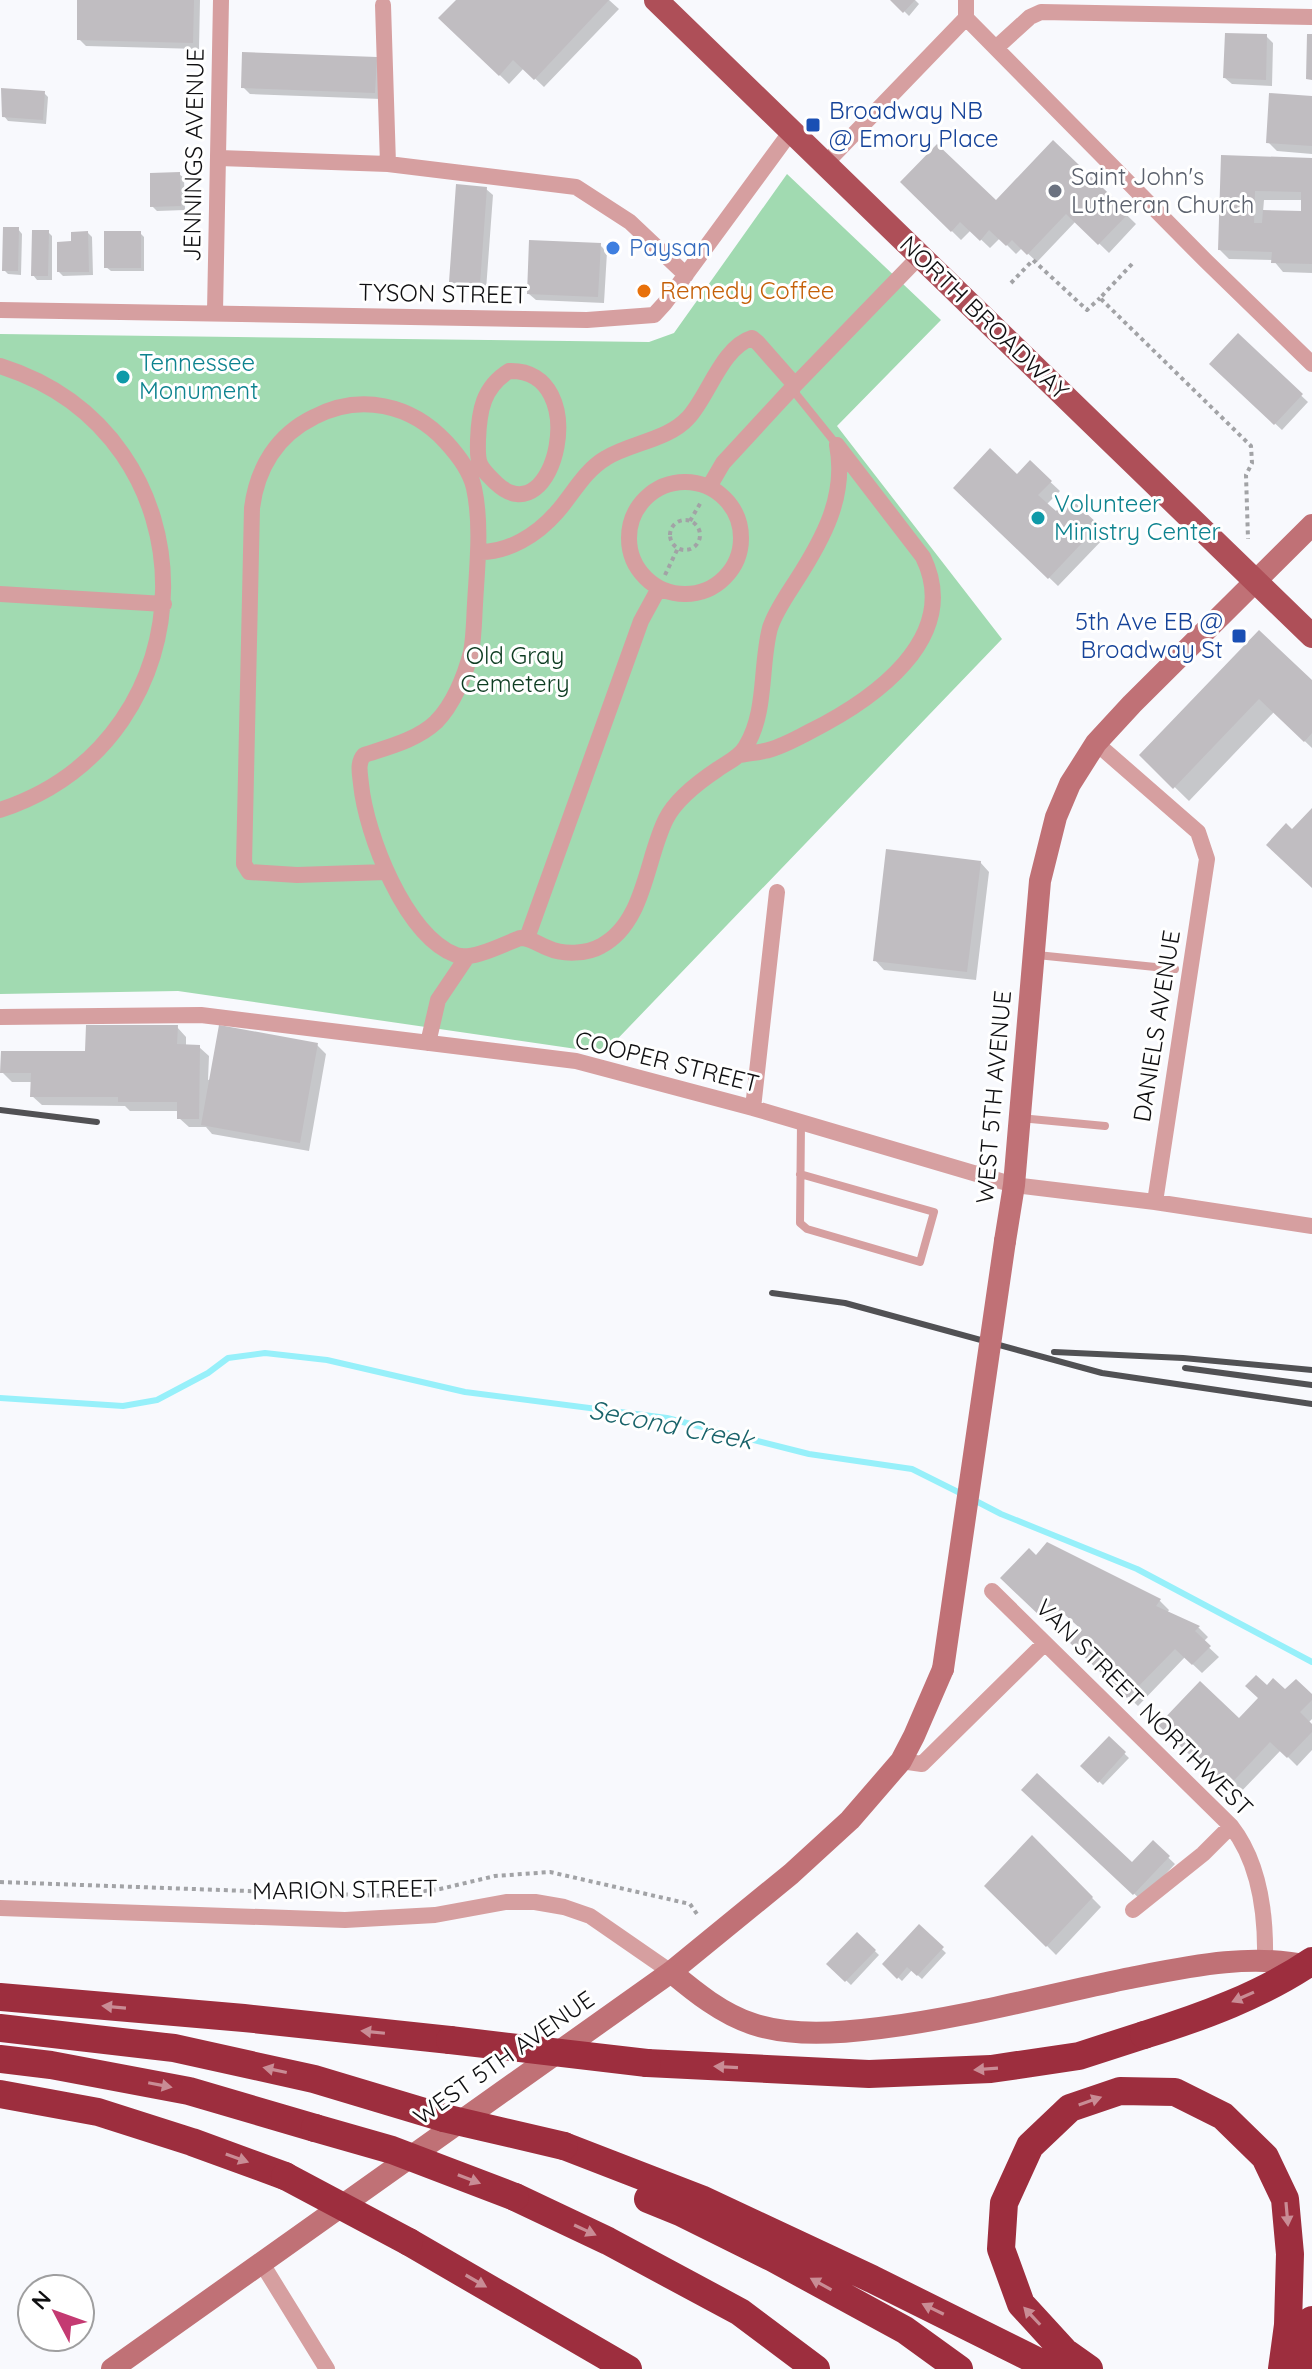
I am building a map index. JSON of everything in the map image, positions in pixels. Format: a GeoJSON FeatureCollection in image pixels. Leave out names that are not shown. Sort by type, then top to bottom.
{"type":"FeatureCollection","features":[{"type":"Feature","properties":{"kind":"highway"},"geometry":{"type":"LineString","coordinates":[[0,1997],[244,2018],[647,2063],[869,2074],[991,2069],[1079,2056],[1240,1999],[1312,1964]]}},
{"type":"Feature","properties":{"kind":"highway"},"geometry":{"type":"LineString","coordinates":[[0,2028],[174,2048],[314,2079],[701,2199],[1053,2369]]}},
{"type":"Feature","properties":{"kind":"highway"},"geometry":{"type":"LineString","coordinates":[[0,2059],[51,2065],[189,2091],[392,2150],[515,2197],[608,2241],[740,2312],[816,2369]]}},
{"type":"Feature","properties":{"kind":"highway"},"geometry":{"type":"LineString","coordinates":[[1089,2369],[1065,2352],[1021,2304],[1001,2249],[1004,2203],[1030,2146],[1070,2108],[1120,2091],[1175,2092],[1223,2116],[1265,2157],[1285,2199],[1288,2226],[1288,2325],[1282,2369]]}},
{"type":"Feature","properties":{"kind":"highway"},"geometry":{"type":"LineString","coordinates":[[0,2094],[98,2112],[285,2176],[409,2242],[628,2369]]}},
{"type":"Feature","properties":{"kind":"highway"},"geometry":{"type":"LineString","coordinates":[[557,2153],[759,2251],[905,2330],[959,2369]]}},
{"type":"Feature","properties":{"kind":"highway"},"geometry":{"type":"LineString","coordinates":[[1298,2369],[1312,2320]]}},
{"type":"Feature","properties":{"kind":"main road","name":"NORTH BROADWAY"},"geometry":{"type":"LineString","coordinates":[[656,0],[1312,636]]}},
{"type":"Feature","properties":{"kind":"street","name":"JENNINGS AVENUE"},"geometry":{"type":"LineString","coordinates":[[215,312],[221,0]]}},
{"type":"Feature","properties":{"kind":"street"},"geometry":{"type":"LineString","coordinates":[[826,163],[966,18],[966,0]]}},
{"type":"Feature","properties":{"kind":"street"},"geometry":{"type":"LineString","coordinates":[[383,5],[388,164]]}},
{"type":"Feature","properties":{"kind":"street"},"geometry":{"type":"LineString","coordinates":[[997,47],[1030,17],[1041,12],[1312,17]]}},
{"type":"Feature","properties":{"kind":"street"},"geometry":{"type":"LineString","coordinates":[[966,18],[1312,364]]}},
{"type":"Feature","properties":{"kind":"street","name":"TYSON STREET"},"geometry":{"type":"LineString","coordinates":[[0,310],[341,316],[636,318],[654,315],[792,130]]}},
{"type":"Feature","properties":{"kind":"street"},"geometry":{"type":"LineString","coordinates":[[219,158],[388,164],[576,187],[630,222],[686,275]]}},
{"type":"Feature","properties":{"kind":"street"},"geometry":{"type":"LineString","coordinates":[[709,487],[723,463],[920,256]]}},
{"type":"Feature","properties":{"kind":"street"},"geometry":{"type":"LineString","coordinates":[[478,552],[515,545],[558,511],[584,477],[603,459],[681,424],[696,407],[726,360],[746,340],[752,338],[758,343],[795,385]]}},
{"type":"Feature","properties":{"kind":"street"},"geometry":{"type":"LineString","coordinates":[[0,366],[35,379],[64,396],[115,443],[144,492],[159,535],[164,569],[160,633],[142,688],[111,737],[91,758],[44,792],[0,810]]}},
{"type":"Feature","properties":{"kind":"street"},"geometry":{"type":"LineString","coordinates":[[386,872],[297,875],[249,872],[244,864],[255,484],[270,454],[291,431],[328,409],[360,403],[394,408],[418,417],[473,466],[506,491],[517,494],[529,492],[541,484],[553,466],[559,443],[556,411],[548,392],[532,375],[520,371],[509,371],[487,392],[479,415],[478,449],[473,466],[478,552],[472,650],[463,677],[449,705],[431,727],[360,759],[365,815],[386,872],[432,939],[455,954],[467,957],[527,938],[559,952],[594,949],[610,940],[627,920],[671,811],[708,776],[740,755],[747,745],[757,714],[771,626],[821,540],[833,513],[839,476],[837,445]]}},
{"type":"Feature","properties":{"kind":"street"},"geometry":{"type":"LineString","coordinates":[[740,755],[764,752],[786,743],[871,696],[904,665],[926,629],[932,590],[929,568],[837,445]]}},
{"type":"Feature","properties":{"kind":"street"},"geometry":{"type":"LineString","coordinates":[[693,482],[709,487],[724,497],[734,511],[740,528],[740,546],[735,563],[725,577],[694,593],[676,593],[659,588],[645,578],[632,555],[629,530],[634,513],[644,499],[667,485],[693,482]]}},
{"type":"Feature","properties":{"kind":"street","name":"WEST 5TH AVENUE"},"geometry":{"type":"LineString","coordinates":[[112,2369],[671,1972],[791,1874],[850,1820],[901,1761],[943,1669],[1014,1185],[1032,954],[1040,881],[1049,838],[1070,784],[1096,743],[1312,525]]}},
{"type":"Feature","properties":{"kind":"street"},"geometry":{"type":"LineString","coordinates":[[527,938],[641,621],[659,588]]}},
{"type":"Feature","properties":{"kind":"street"},"geometry":{"type":"LineString","coordinates":[[0,594],[164,604]]}},
{"type":"Feature","properties":{"kind":"street","name":"DANIELS AVENUE"},"geometry":{"type":"LineString","coordinates":[[1096,743],[1198,832],[1207,859],[1155,1202]]}},
{"type":"Feature","properties":{"kind":"street"},"geometry":{"type":"LineString","coordinates":[[753,1108],[777,892]]}},
{"type":"Feature","properties":{"kind":"street"},"geometry":{"type":"LineString","coordinates":[[428,1043],[438,1000],[467,957]]}},
{"type":"Feature","properties":{"kind":"street","name":"COOPER STREET"},"geometry":{"type":"LineString","coordinates":[[0,1017],[201,1015],[576,1061],[753,1108],[1014,1185],[1312,1226]]}},
{"type":"Feature","properties":{"kind":"street","name":"VAN STREET NORTHWEST"},"geometry":{"type":"LineString","coordinates":[[992,1591],[1242,1840],[1261,1899],[1266,1930],[1265,1960]]}},
{"type":"Feature","properties":{"kind":"street"},"geometry":{"type":"LineString","coordinates":[[901,1761],[922,1764],[1045,1643]]}},
{"type":"Feature","properties":{"kind":"street"},"geometry":{"type":"LineString","coordinates":[[1133,1910],[1203,1854],[1231,1826]]}},
{"type":"Feature","properties":{"kind":"street","name":"MARION STREET"},"geometry":{"type":"LineString","coordinates":[[0,1908],[345,1920],[435,1915],[506,1902],[535,1902],[590,1916],[671,1972]]}},
{"type":"Feature","properties":{"kind":"street"},"geometry":{"type":"LineString","coordinates":[[671,1972],[698,1994],[753,2024],[825,2032],[942,2020],[1214,1963],[1265,1960],[1312,1964]]}},
{"type":"Feature","properties":{"kind":"street"},"geometry":{"type":"LineString","coordinates":[[261,2262],[327,2369]]}},
{"type":"Feature","properties":{"kind":"lane"},"geometry":{"type":"LineString","coordinates":[[795,385],[796,394],[837,445]]}},
{"type":"Feature","properties":{"kind":"lane"},"geometry":{"type":"LineString","coordinates":[[1032,954],[1175,969]]}},
{"type":"Feature","properties":{"kind":"lane"},"geometry":{"type":"LineString","coordinates":[[1020,1117],[1105,1126]]}},
{"type":"Feature","properties":{"kind":"lane"},"geometry":{"type":"LineString","coordinates":[[800,1174],[934,1212],[920,1262],[807,1229],[800,1223],[800,1174],[801,1122]]}},
{"type":"Feature","properties":{"kind":"path"},"geometry":{"type":"LineString","coordinates":[[1011,283],[1033,260],[1087,310],[1132,264]]}},
{"type":"Feature","properties":{"kind":"path"},"geometry":{"type":"LineString","coordinates":[[1100,298],[1251,446],[1252,463],[1246,475],[1248,539]]}},
{"type":"Feature","properties":{"kind":"path"},"geometry":{"type":"LineString","coordinates":[[690,521],[709,487]]}},
{"type":"Feature","properties":{"kind":"path"},"geometry":{"type":"LineString","coordinates":[[690,521],[698,527],[699,542],[687,550],[678,548],[671,541],[671,531],[676,523],[690,521]]}},
{"type":"Feature","properties":{"kind":"path"},"geometry":{"type":"LineString","coordinates":[[659,588],[678,548]]}},
{"type":"Feature","properties":{"kind":"path"},"geometry":{"type":"LineString","coordinates":[[0,1882],[386,1896],[440,1889],[495,1876],[550,1872],[690,1904],[697,1914]]}},
{"type":"Feature","properties":{"kind":"green space","name":"Old Gray Cemetery"},"geometry":{"type":"Polygon","coordinates":[[[787,174],[941,320],[837,426],[1002,639],[604,1053],[178,991],[0,994],[0,334],[649,342],[674,333],[787,174]]]}},
{"type":"Feature","properties":{"kind":"building"},"geometry":{"type":"Polygon","coordinates":[[[77,0],[194,0],[193,43],[77,40],[77,0]]]}},
{"type":"Feature","properties":{"kind":"building"},"geometry":{"type":"Polygon","coordinates":[[[456,0],[609,0],[534,80],[513,60],[499,76],[438,18],[456,0]]]}},
{"type":"Feature","properties":{"kind":"building"},"geometry":{"type":"Polygon","coordinates":[[[890,0],[915,0],[903,13],[890,0]]]}},
{"type":"Feature","properties":{"kind":"building"},"geometry":{"type":"Polygon","coordinates":[[[1225,33],[1267,34],[1266,80],[1223,78],[1225,33]]]}},
{"type":"Feature","properties":{"kind":"building"},"geometry":{"type":"Polygon","coordinates":[[[1307,34],[1312,34],[1312,80],[1306,79],[1307,34]]]}},
{"type":"Feature","properties":{"kind":"building"},"geometry":{"type":"Polygon","coordinates":[[[242,52],[377,57],[375,93],[241,88],[242,52]]]}},
{"type":"Feature","properties":{"kind":"building"},"geometry":{"type":"Polygon","coordinates":[[[1,88],[45,91],[43,120],[2,117],[1,88]]]}},
{"type":"Feature","properties":{"kind":"building"},"geometry":{"type":"Polygon","coordinates":[[[1269,93],[1312,96],[1312,146],[1266,143],[1269,93]]]}},
{"type":"Feature","properties":{"kind":"building","name":"Saint John's Lutheran Church"},"geometry":{"type":"Polygon","coordinates":[[[1053,140],[1129,213],[1098,245],[1066,214],[1027,255],[1012,240],[1006,246],[989,230],[980,241],[960,222],[951,232],[900,182],[937,144],[996,200],[1053,140]]]}},
{"type":"Feature","properties":{"kind":"building"},"geometry":{"type":"Polygon","coordinates":[[[1221,155],[1312,158],[1312,264],[1271,263],[1272,252],[1218,250],[1221,155]],[[1255,191],[1254,223],[1262,223],[1263,210],[1301,211],[1301,192],[1255,191]]]}},
{"type":"Feature","properties":{"kind":"building"},"geometry":{"type":"Polygon","coordinates":[[[180,172],[181,206],[150,207],[150,173],[180,172]]]}},
{"type":"Feature","properties":{"kind":"building"},"geometry":{"type":"Polygon","coordinates":[[[456,184],[487,187],[480,284],[449,282],[456,184]]]}},
{"type":"Feature","properties":{"kind":"building"},"geometry":{"type":"Polygon","coordinates":[[[3,227],[19,227],[18,271],[2,271],[3,227]]]}},
{"type":"Feature","properties":{"kind":"building"},"geometry":{"type":"Polygon","coordinates":[[[32,230],[49,230],[48,276],[31,276],[32,230]]]}},
{"type":"Feature","properties":{"kind":"building"},"geometry":{"type":"Polygon","coordinates":[[[88,231],[89,272],[57,272],[57,242],[71,241],[71,232],[88,231]]]}},
{"type":"Feature","properties":{"kind":"building"},"geometry":{"type":"Polygon","coordinates":[[[104,231],[141,231],[141,268],[104,268],[104,231]]]}},
{"type":"Feature","properties":{"kind":"building"},"geometry":{"type":"Polygon","coordinates":[[[529,240],[601,243],[598,297],[527,294],[529,240]]]}},
{"type":"Feature","properties":{"kind":"building"},"geometry":{"type":"Polygon","coordinates":[[[1238,333],[1303,394],[1274,425],[1209,364],[1238,333]]]}},
{"type":"Feature","properties":{"kind":"building","name":"Volunteer Ministry Center"},"geometry":{"type":"Polygon","coordinates":[[[990,448],[1017,474],[1030,460],[1052,481],[1038,495],[1056,511],[1069,497],[1099,525],[1048,579],[953,488],[990,448]]]}},
{"type":"Feature","properties":{"kind":"building"},"geometry":{"type":"Polygon","coordinates":[[[1259,630],[1312,680],[1312,733],[1304,742],[1259,699],[1173,789],[1139,755],[1259,630]]]}},
{"type":"Feature","properties":{"kind":"building"},"geometry":{"type":"Polygon","coordinates":[[[1312,808],[1312,888],[1266,845],[1286,823],[1292,829],[1312,808]]]}},
{"type":"Feature","properties":{"kind":"building"},"geometry":{"type":"Polygon","coordinates":[[[886,849],[981,861],[967,972],[873,961],[886,849]]]}},
{"type":"Feature","properties":{"kind":"building"},"geometry":{"type":"Polygon","coordinates":[[[86,1025],[178,1025],[177,1044],[200,1045],[199,1119],[177,1119],[177,1102],[118,1102],[118,1097],[30,1097],[31,1073],[0,1073],[1,1051],[85,1051],[86,1025]]]}},
{"type":"Feature","properties":{"kind":"building"},"geometry":{"type":"Polygon","coordinates":[[[219,1025],[318,1043],[300,1143],[201,1125],[219,1025]]]}},
{"type":"Feature","properties":{"kind":"building"},"geometry":{"type":"Polygon","coordinates":[[[1047,1542],[1161,1599],[1156,1606],[1200,1626],[1195,1631],[1211,1646],[1192,1665],[1175,1649],[1127,1698],[1070,1643],[1082,1630],[1054,1605],[1042,1618],[1000,1578],[1029,1548],[1036,1555],[1047,1542]]]}},
{"type":"Feature","properties":{"kind":"building"},"geometry":{"type":"Polygon","coordinates":[[[1256,1675],[1267,1685],[1273,1678],[1285,1689],[1296,1679],[1312,1694],[1312,1700],[1300,1712],[1312,1724],[1312,1732],[1287,1758],[1270,1742],[1226,1789],[1158,1725],[1200,1681],[1239,1718],[1258,1698],[1245,1686],[1256,1675]]]}},
{"type":"Feature","properties":{"kind":"building"},"geometry":{"type":"Polygon","coordinates":[[[1109,1736],[1126,1752],[1098,1783],[1080,1766],[1109,1736]]]}},
{"type":"Feature","properties":{"kind":"building"},"geometry":{"type":"Polygon","coordinates":[[[1037,1773],[1132,1862],[1153,1840],[1170,1856],[1133,1895],[1021,1790],[1037,1773]]]}},
{"type":"Feature","properties":{"kind":"building"},"geometry":{"type":"Polygon","coordinates":[[[1032,1835],[1093,1897],[1046,1947],[984,1886],[1032,1835]]]}},
{"type":"Feature","properties":{"kind":"building"},"geometry":{"type":"Polygon","coordinates":[[[919,1924],[944,1947],[917,1976],[907,1967],[897,1979],[882,1964],[919,1924]]]}},
{"type":"Feature","properties":{"kind":"building"},"geometry":{"type":"Polygon","coordinates":[[[857,1932],[876,1950],[845,1982],[826,1964],[857,1932]]]}},
{"type":"Feature","properties":{"kind":"waterway","name":"Second Creek"},"geometry":{"type":"LineString","coordinates":[[0,1398],[123,1406],[157,1400],[208,1373],[228,1358],[265,1353],[327,1360],[465,1392],[667,1418],[809,1454],[912,1469],[962,1494]]}},
{"type":"Feature","properties":{"kind":"waterway","name":"Second Creek"},"geometry":{"type":"LineString","coordinates":[[972,1499],[1001,1514],[1137,1569],[1312,1662]]}},
{"type":"Feature","properties":{"kind":"railway"},"geometry":{"type":"LineString","coordinates":[[0,1110],[97,1122]]}},
{"type":"Feature","properties":{"kind":"railway"},"geometry":{"type":"LineString","coordinates":[[772,1293],[845,1303],[1102,1373],[1312,1404]]}},
{"type":"Feature","properties":{"kind":"railway"},"geometry":{"type":"LineString","coordinates":[[1054,1352],[1183,1358],[1312,1370]]}},
{"type":"Feature","properties":{"kind":"railway"},"geometry":{"type":"LineString","coordinates":[[1185,1368],[1312,1385]]}},
{"type":"Feature","properties":{"kind":"place","name":"Broadway NB @ Emory Place"},"geometry":{"type":"Point","coordinates":[813,125]}},
{"type":"Feature","properties":{"kind":"place","name":"Saint John's Lutheran Church"},"geometry":{"type":"Point","coordinates":[1055,191]}},
{"type":"Feature","properties":{"kind":"place","name":"Paysan"},"geometry":{"type":"Point","coordinates":[613,248]}},
{"type":"Feature","properties":{"kind":"place","name":"Remedy Coffee"},"geometry":{"type":"Point","coordinates":[644,291]}},
{"type":"Feature","properties":{"kind":"place","name":"Tennessee Monument"},"geometry":{"type":"Point","coordinates":[123,377]}},
{"type":"Feature","properties":{"kind":"place","name":"Volunteer Ministry Center"},"geometry":{"type":"Point","coordinates":[1038,518]}},
{"type":"Feature","properties":{"kind":"place","name":"5th Ave EB @ Broadway St"},"geometry":{"type":"Point","coordinates":[1239,636]}}]}
